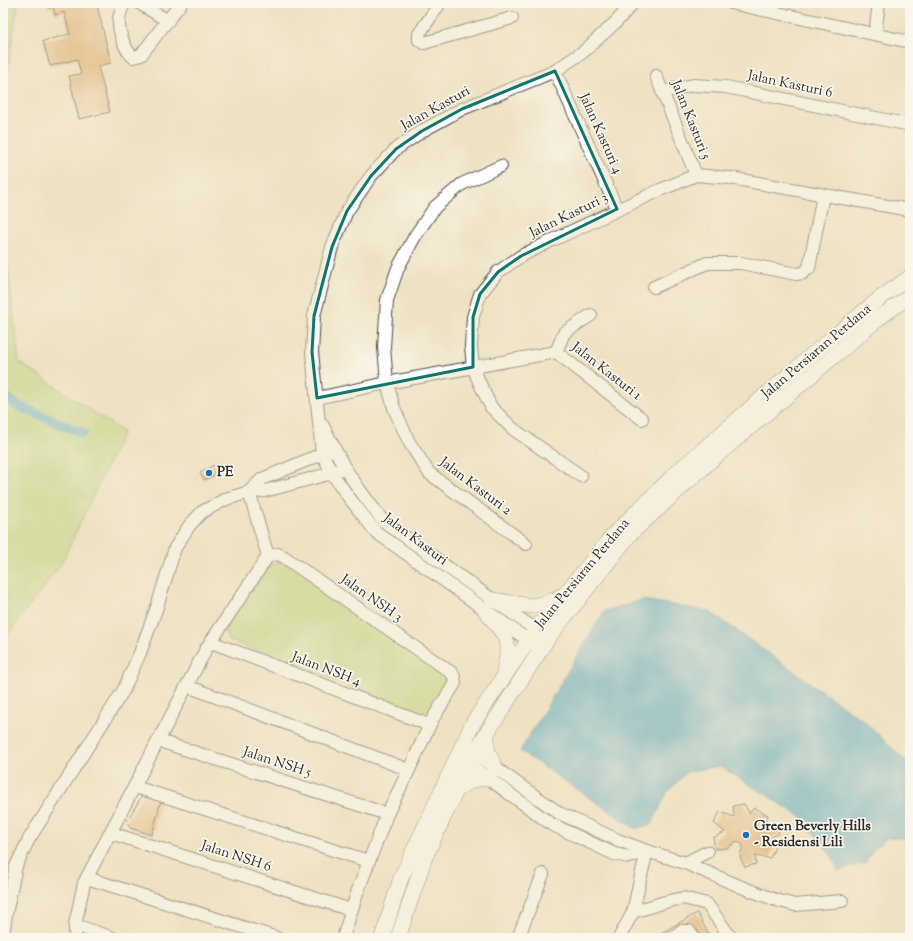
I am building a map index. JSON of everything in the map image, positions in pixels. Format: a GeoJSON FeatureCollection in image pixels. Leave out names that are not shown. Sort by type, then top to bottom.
{"type":"FeatureCollection","features":[{"type":"Feature","properties":{"kind":"main road","name":"Jalan Persiaran Perdana"},"geometry":{"type":"LineString","coordinates":[[382,938],[401,878],[466,754],[487,733],[538,639],[565,594],[614,534],[677,472],[813,354],[910,277]]}},
{"type":"Feature","properties":{"kind":"main road","name":"Jalan Persiaran Perdana"},"geometry":{"type":"LineString","coordinates":[[398,938],[425,857],[457,789],[473,723],[503,676],[538,639],[630,534],[733,442],[879,318],[910,296]]}},
{"type":"Feature","properties":{"kind":"main road"},"geometry":{"type":"LineString","coordinates":[[503,676],[504,662],[508,650],[505,636],[489,605],[531,606],[546,602],[565,594]]}},
{"type":"Feature","properties":{"kind":"main road"},"geometry":{"type":"LineString","coordinates":[[457,789],[476,779],[492,774],[486,747],[487,733]]}},
{"type":"Feature","properties":{"kind":"street"},"geometry":{"type":"LineString","coordinates":[[116,3],[123,42],[127,52],[133,57],[141,54],[168,21],[179,4]]}},
{"type":"Feature","properties":{"kind":"street"},"geometry":{"type":"LineString","coordinates":[[119,20],[124,3]]}},
{"type":"Feature","properties":{"kind":"street"},"geometry":{"type":"LineString","coordinates":[[139,3],[168,21]]}},
{"type":"Feature","properties":{"kind":"street"},"geometry":{"type":"LineString","coordinates":[[440,3],[419,34],[419,40],[424,43],[512,18]]}},
{"type":"Feature","properties":{"kind":"street"},"geometry":{"type":"LineString","coordinates":[[616,22],[619,3]]}},
{"type":"Feature","properties":{"kind":"street","name":"Jalan Kasturi"},"geometry":{"type":"LineString","coordinates":[[538,639],[489,605],[376,532],[347,495],[332,473],[322,453],[320,419],[312,352],[314,316],[332,247],[347,211],[371,176],[396,150],[422,132],[462,109],[555,71],[583,52],[616,22],[633,3]]}},
{"type":"Feature","properties":{"kind":"street"},"geometry":{"type":"LineString","coordinates":[[733,3],[781,8],[910,42]]}},
{"type":"Feature","properties":{"kind":"street"},"geometry":{"type":"LineString","coordinates":[[875,34],[879,3]]}},
{"type":"Feature","properties":{"kind":"street","name":"Jalan Kasturi 4"},"geometry":{"type":"LineString","coordinates":[[555,71],[617,209]]}},
{"type":"Feature","properties":{"kind":"street","name":"Jalan Kasturi 5"},"geometry":{"type":"LineString","coordinates":[[656,76],[696,175]]}},
{"type":"Feature","properties":{"kind":"street","name":"Jalan Kasturi 6"},"geometry":{"type":"LineString","coordinates":[[663,92],[693,85],[726,87],[910,125]]}},
{"type":"Feature","properties":{"kind":"street","name":"Jalan Kasturi 2"},"geometry":{"type":"LineString","coordinates":[[501,166],[462,184],[436,207],[415,236],[398,268],[387,300],[384,347],[387,383],[394,408],[409,442],[429,473],[526,544]]}},
{"type":"Feature","properties":{"kind":"street","name":"Jalan Kasturi 3"},"geometry":{"type":"LineString","coordinates":[[581,476],[513,429],[491,407],[473,367],[471,346],[473,317],[480,294],[498,272],[521,256],[617,209],[696,175],[730,178],[910,210]]}},
{"type":"Feature","properties":{"kind":"street"},"geometry":{"type":"LineString","coordinates":[[654,287],[707,263],[741,263],[796,274],[803,273],[809,268],[822,195]]}},
{"type":"Feature","properties":{"kind":"street","name":"Jalan Kasturi 1"},"geometry":{"type":"LineString","coordinates":[[591,315],[564,333],[556,352],[642,419]]}},
{"type":"Feature","properties":{"kind":"street"},"geometry":{"type":"LineString","coordinates":[[317,398],[387,383],[556,352]]}},
{"type":"Feature","properties":{"kind":"street","name":"Jalan Kasturi"},"geometry":{"type":"LineString","coordinates":[[320,419],[344,467],[359,490],[383,521],[489,605]]}},
{"type":"Feature","properties":{"kind":"street"},"geometry":{"type":"LineString","coordinates":[[249,492],[262,479],[335,448]]}},
{"type":"Feature","properties":{"kind":"street"},"geometry":{"type":"LineString","coordinates":[[3,938],[6,914],[16,866],[29,839],[123,691],[140,653],[157,607],[175,548],[189,526],[202,512],[226,499],[249,492],[265,491],[332,473],[344,467]]}},
{"type":"Feature","properties":{"kind":"street"},"geometry":{"type":"LineString","coordinates":[[74,938],[75,925],[84,883],[211,642],[268,556],[249,492]]}},
{"type":"Feature","properties":{"kind":"street","name":"Jalan NSH 3"},"geometry":{"type":"LineString","coordinates":[[268,556],[278,554],[284,557],[452,673],[455,683],[430,725]]}},
{"type":"Feature","properties":{"kind":"street","name":"Jalan NSH 4"},"geometry":{"type":"LineString","coordinates":[[211,642],[430,725]]}},
{"type":"Feature","properties":{"kind":"street"},"geometry":{"type":"LineString","coordinates":[[187,686],[409,770]]}},
{"type":"Feature","properties":{"kind":"street"},"geometry":{"type":"LineString","coordinates":[[343,938],[368,862],[387,814],[430,725]]}},
{"type":"Feature","properties":{"kind":"street","name":"Jalan NSH 5"},"geometry":{"type":"LineString","coordinates":[[159,741],[387,814]]}},
{"type":"Feature","properties":{"kind":"street"},"geometry":{"type":"LineString","coordinates":[[466,754],[551,824],[614,854],[629,857],[647,851],[685,862],[744,888],[776,900],[795,905],[842,901]]}},
{"type":"Feature","properties":{"kind":"street"},"geometry":{"type":"LineString","coordinates":[[135,787],[368,862]]}},
{"type":"Feature","properties":{"kind":"street","name":"Jalan NSH 6"},"geometry":{"type":"LineString","coordinates":[[111,833],[351,910]]}},
{"type":"Feature","properties":{"kind":"street"},"geometry":{"type":"LineString","coordinates":[[619,938],[634,912],[647,851]]}},
{"type":"Feature","properties":{"kind":"street"},"geometry":{"type":"LineString","coordinates":[[685,862],[707,852]]}},
{"type":"Feature","properties":{"kind":"street"},"geometry":{"type":"LineString","coordinates":[[518,938],[543,874]]}},
{"type":"Feature","properties":{"kind":"street"},"geometry":{"type":"LineString","coordinates":[[87,878],[277,938]]}},
{"type":"Feature","properties":{"kind":"street"},"geometry":{"type":"LineString","coordinates":[[634,912],[683,898],[707,904],[730,938]]}},
{"type":"Feature","properties":{"kind":"street"},"geometry":{"type":"LineString","coordinates":[[75,925],[113,938]]}},
{"type":"Feature","properties":{"kind":"street"},"geometry":{"type":"LineString","coordinates":[[672,938],[681,931],[689,931],[695,938]]}},
{"type":"Feature","properties":{"kind":"highlighted area"},"geometry":{"type":"Polygon","coordinates":[[[555,71],[617,209],[521,256],[498,272],[480,294],[473,317],[473,367],[317,398],[312,352],[314,316],[332,247],[347,211],[371,176],[396,149],[422,131],[462,109],[555,71]]]}},
{"type":"Feature","properties":{"kind":"green space"},"geometry":{"type":"Polygon","coordinates":[[[3,3],[18,3],[3,100],[3,3]]]}},
{"type":"Feature","properties":{"kind":"green space"},"geometry":{"type":"Polygon","coordinates":[[[3,223],[19,362],[123,432],[61,564],[3,641],[3,223]]]}},
{"type":"Feature","properties":{"kind":"green space"},"geometry":{"type":"Polygon","coordinates":[[[283,561],[445,674],[447,687],[434,709],[422,713],[228,640],[224,629],[271,564],[283,561]]]}},
{"type":"Feature","properties":{"kind":"water"},"geometry":{"type":"Polygon","coordinates":[[[643,600],[709,611],[864,721],[910,765],[910,839],[888,837],[873,850],[865,863],[838,871],[833,858],[803,818],[720,766],[687,772],[667,793],[652,824],[636,829],[520,751],[604,611],[643,600]]]}},
{"type":"Feature","properties":{"kind":"building"},"geometry":{"type":"Polygon","coordinates":[[[47,3],[104,3],[97,5],[111,63],[98,66],[110,112],[79,119],[69,76],[81,74],[77,59],[50,66],[43,41],[70,34],[64,12],[55,15],[53,7],[49,8],[47,3]]]}},
{"type":"Feature","properties":{"kind":"building","name":"PE"},"geometry":{"type":"Polygon","coordinates":[[[214,465],[218,473],[204,480],[200,473],[214,465]]]}},
{"type":"Feature","properties":{"kind":"building"},"geometry":{"type":"Polygon","coordinates":[[[143,794],[161,800],[152,835],[130,828],[127,821],[143,794]]]}},
{"type":"Feature","properties":{"kind":"building","name":"Green Beverly Hills - Residensi Lili"},"geometry":{"type":"Polygon","coordinates":[[[744,804],[749,813],[754,808],[768,815],[764,829],[776,826],[779,833],[767,840],[775,847],[770,858],[755,856],[756,864],[745,867],[740,857],[743,845],[736,841],[728,848],[715,849],[713,838],[725,832],[714,823],[720,812],[734,817],[733,806],[744,804]]]}},
{"type":"Feature","properties":{"kind":"building"},"geometry":{"type":"Polygon","coordinates":[[[697,913],[711,938],[652,938],[697,913]]]}},
{"type":"Feature","properties":{"kind":"waterway"},"geometry":{"type":"LineString","coordinates":[[3,395],[18,406],[83,433]]}},
{"type":"Feature","properties":{"kind":"place","name":"PE"},"geometry":{"type":"Point","coordinates":[209,473]}},
{"type":"Feature","properties":{"kind":"place","name":"Green Beverly Hills - Residensi Lili"},"geometry":{"type":"Point","coordinates":[746,835]}}]}
